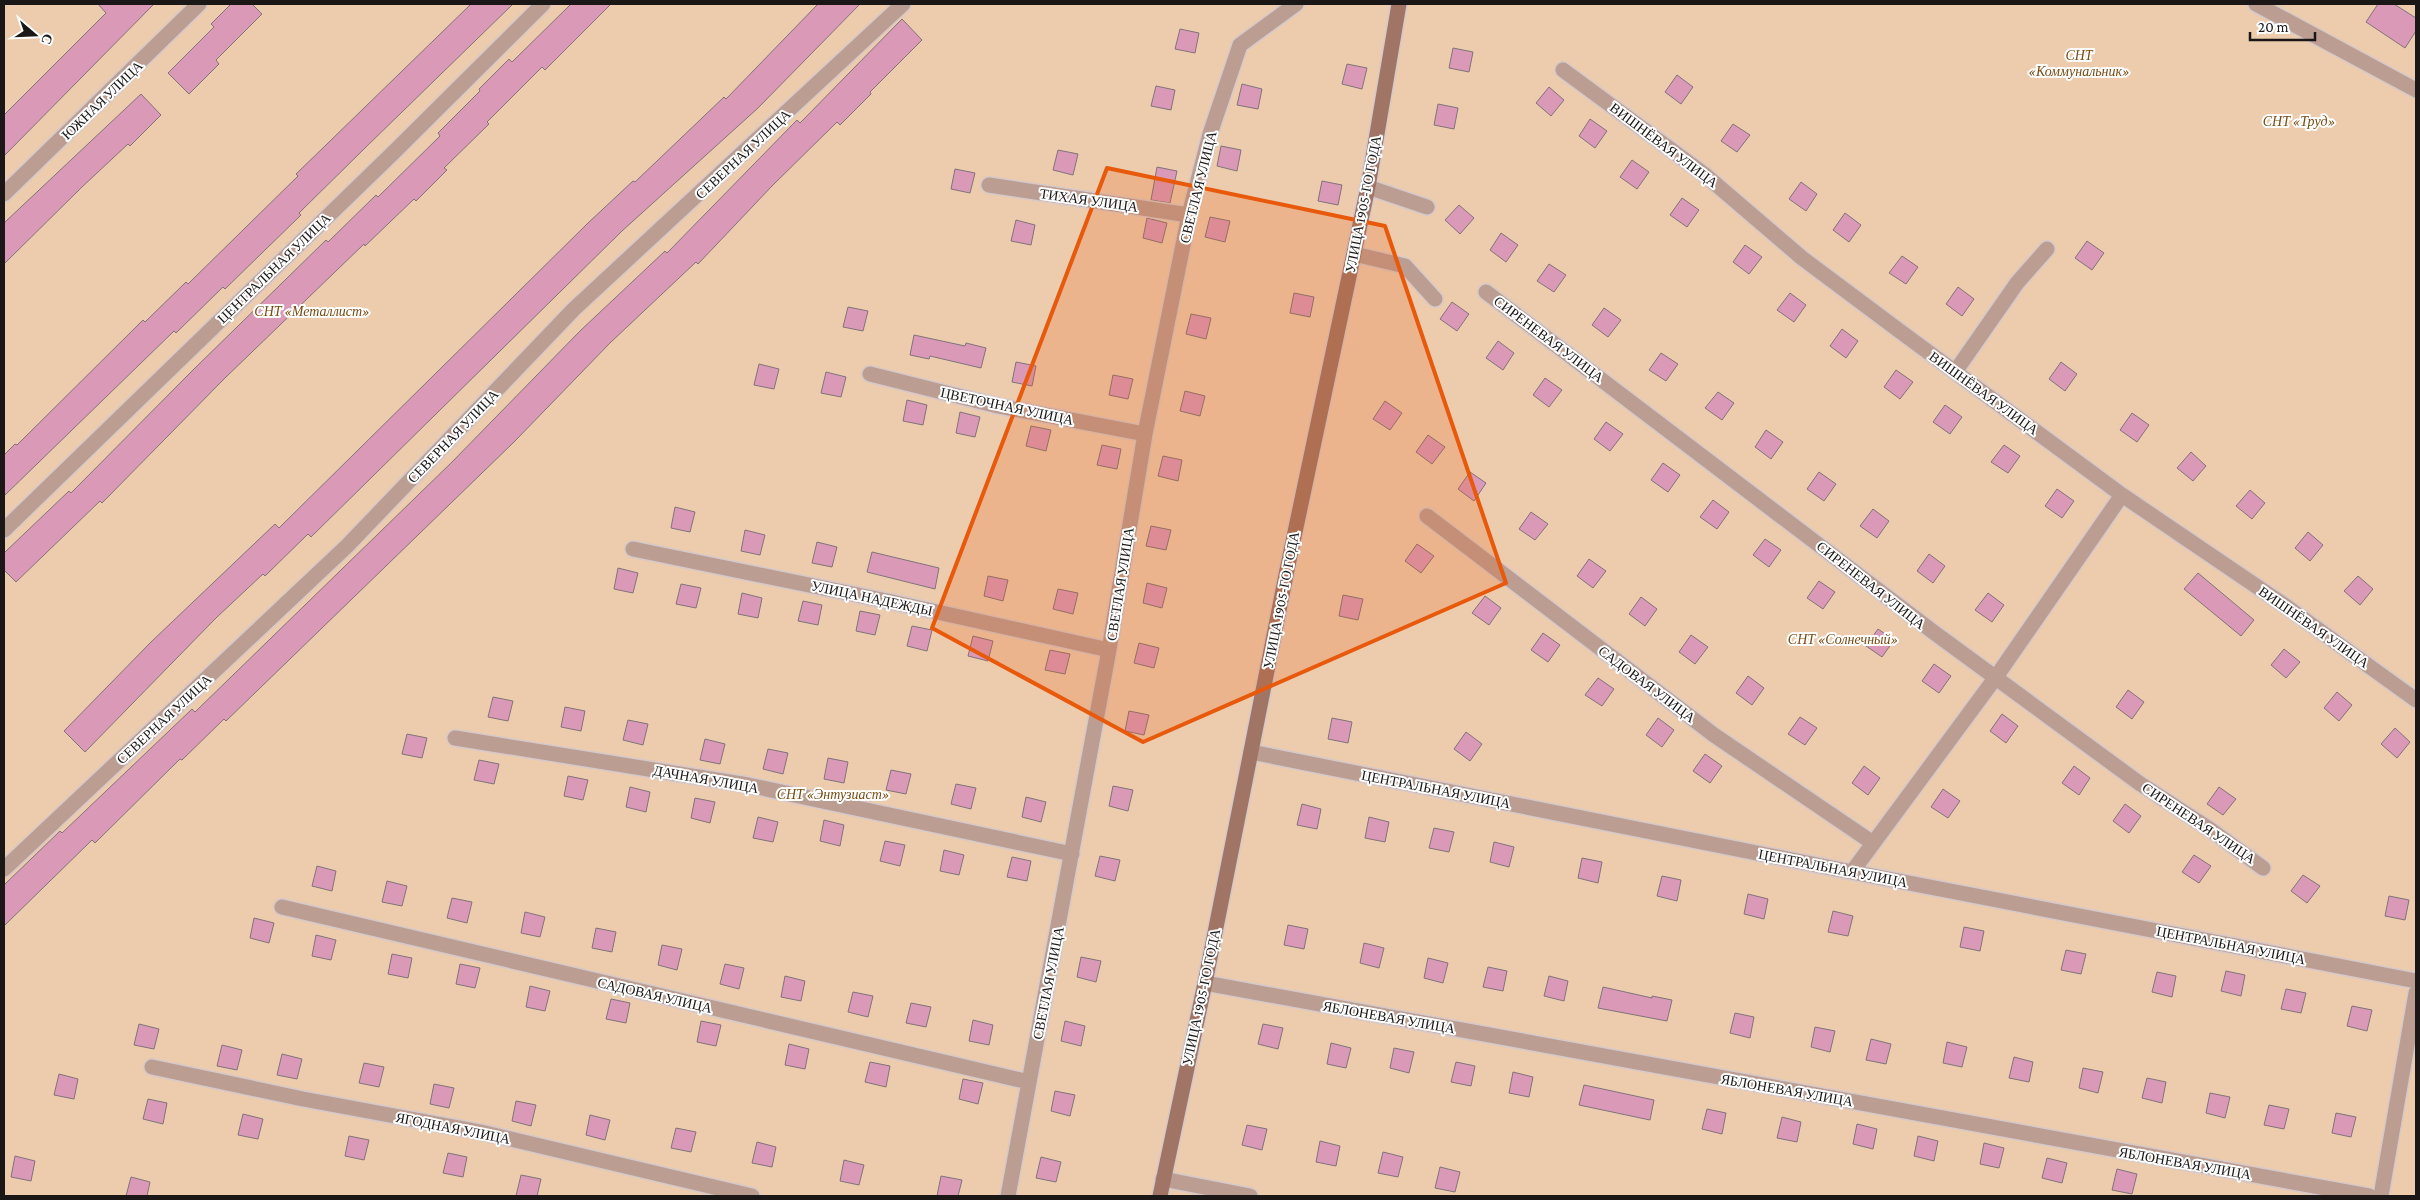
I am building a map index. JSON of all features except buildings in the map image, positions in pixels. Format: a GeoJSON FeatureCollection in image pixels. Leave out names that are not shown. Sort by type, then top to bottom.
{"type":"FeatureCollection","features":[{"type":"Feature","properties":{"kind":"street","name":"ЮЖНАЯ УЛИЦА"},"geometry":{"type":"LineString","coordinates":[[4,194],[199,4]]}},
{"type":"Feature","properties":{"kind":"street","name":"ЦЕНТРАЛЬНАЯ УЛИЦА"},"geometry":{"type":"LineString","coordinates":[[4,530],[386,160],[543,4]]}},
{"type":"Feature","properties":{"kind":"street","name":"СЕВЕРНАЯ УЛИЦА"},"geometry":{"type":"LineString","coordinates":[[4,869],[347,546],[574,309],[903,4]]}},
{"type":"Feature","properties":{"kind":"street","name":"СВЕТЛАЯ УЛИЦА"},"geometry":{"type":"LineString","coordinates":[[1008,1196],[1109,650],[1145,434],[1189,215],[1210,134],[1240,45],[1296,4]]}},
{"type":"Feature","properties":{"kind":"street","name":"УЛИЦА 1905-ГО ГОДА"},"geometry":{"type":"LineString","coordinates":[[1160,1196],[1368,186],[1399,4]]}},
{"type":"Feature","properties":{"kind":"street"},"geometry":{"type":"LineString","coordinates":[[2256,4],[2416,90]]}},
{"type":"Feature","properties":{"kind":"street","name":"ВИШНЁВАЯ УЛИЦА"},"geometry":{"type":"LineString","coordinates":[[1563,70],[1704,174],[1802,258],[1955,372],[2122,495],[2287,607],[2416,700]]}},
{"type":"Feature","properties":{"kind":"street","name":"ТИХАЯ УЛИЦА"},"geometry":{"type":"LineString","coordinates":[[989,186],[1189,215]]}},
{"type":"Feature","properties":{"kind":"street"},"geometry":{"type":"LineString","coordinates":[[1368,186],[1427,207]]}},
{"type":"Feature","properties":{"kind":"street"},"geometry":{"type":"LineString","coordinates":[[1955,372],[2017,284],[2047,249]]}},
{"type":"Feature","properties":{"kind":"street"},"geometry":{"type":"LineString","coordinates":[[1354,254],[1405,266],[1435,299]]}},
{"type":"Feature","properties":{"kind":"street","name":"СИРЕНЕВАЯ УЛИЦА"},"geometry":{"type":"LineString","coordinates":[[1486,292],[1932,631],[2139,783],[2212,830],[2263,868]]}},
{"type":"Feature","properties":{"kind":"street","name":"ЦВЕТОЧНАЯ УЛИЦА"},"geometry":{"type":"LineString","coordinates":[[870,374],[998,406],[1145,434]]}},
{"type":"Feature","properties":{"kind":"street"},"geometry":{"type":"LineString","coordinates":[[1852,872],[1996,677],[2122,495]]}},
{"type":"Feature","properties":{"kind":"street","name":"САДОВАЯ УЛИЦА"},"geometry":{"type":"LineString","coordinates":[[1427,516],[1714,735],[1873,843]]}},
{"type":"Feature","properties":{"kind":"street","name":"УЛИЦА НАДЕЖДЫ"},"geometry":{"type":"LineString","coordinates":[[633,549],[892,602],[1109,650]]}},
{"type":"Feature","properties":{"kind":"street","name":"ДАЧНАЯ УЛИЦА"},"geometry":{"type":"LineString","coordinates":[[455,738],[748,785],[1072,854]]}},
{"type":"Feature","properties":{"kind":"street","name":"ЦЕНТРАЛЬНАЯ УЛИЦА"},"geometry":{"type":"LineString","coordinates":[[1251,752],[1852,872],[2416,981]]}},
{"type":"Feature","properties":{"kind":"street","name":"САДОВАЯ УЛИЦА"},"geometry":{"type":"LineString","coordinates":[[282,907],[1029,1082]]}},
{"type":"Feature","properties":{"kind":"street","name":"ЯБЛОНЕВАЯ УЛИЦА"},"geometry":{"type":"LineString","coordinates":[[1205,983],[2369,1196]]}},
{"type":"Feature","properties":{"kind":"street"},"geometry":{"type":"LineString","coordinates":[[2381,1196],[2416,993]]}},
{"type":"Feature","properties":{"kind":"street","name":"ЯГОДНАЯ УЛИЦА"},"geometry":{"type":"LineString","coordinates":[[152,1067],[303,1099],[481,1132],[752,1196]]}},
{"type":"Feature","properties":{"kind":"street"},"geometry":{"type":"LineString","coordinates":[[1163,1179],[1250,1196]]}},
{"type":"Feature","properties":{"kind":"highlighted area"},"geometry":{"type":"Polygon","coordinates":[[[1107,168],[1385,226],[1506,583],[1143,742],[932,628],[1107,168]]]}},
{"type":"Feature","properties":{"kind":"green space"},"geometry":{"type":"Polygon","coordinates":[[[4,4],[2416,4],[2416,1196],[4,1196],[4,4]]]}},
{"type":"Feature","properties":{"kind":"park label","name":"СНТ «Коммунальник»"},"geometry":{"type":"Point","coordinates":[2079,64]}},
{"type":"Feature","properties":{"kind":"park label","name":"СНТ «Труд»"},"geometry":{"type":"Point","coordinates":[2299,121]}},
{"type":"Feature","properties":{"kind":"park label","name":"СНТ «Металлист»"},"geometry":{"type":"Point","coordinates":[312,311]}},
{"type":"Feature","properties":{"kind":"park label","name":"СНТ «Солнечный»"},"geometry":{"type":"Point","coordinates":[1843,639]}},
{"type":"Feature","properties":{"kind":"park label","name":"СНТ «Энтузиаст»"},"geometry":{"type":"Point","coordinates":[833,794]}}]}
